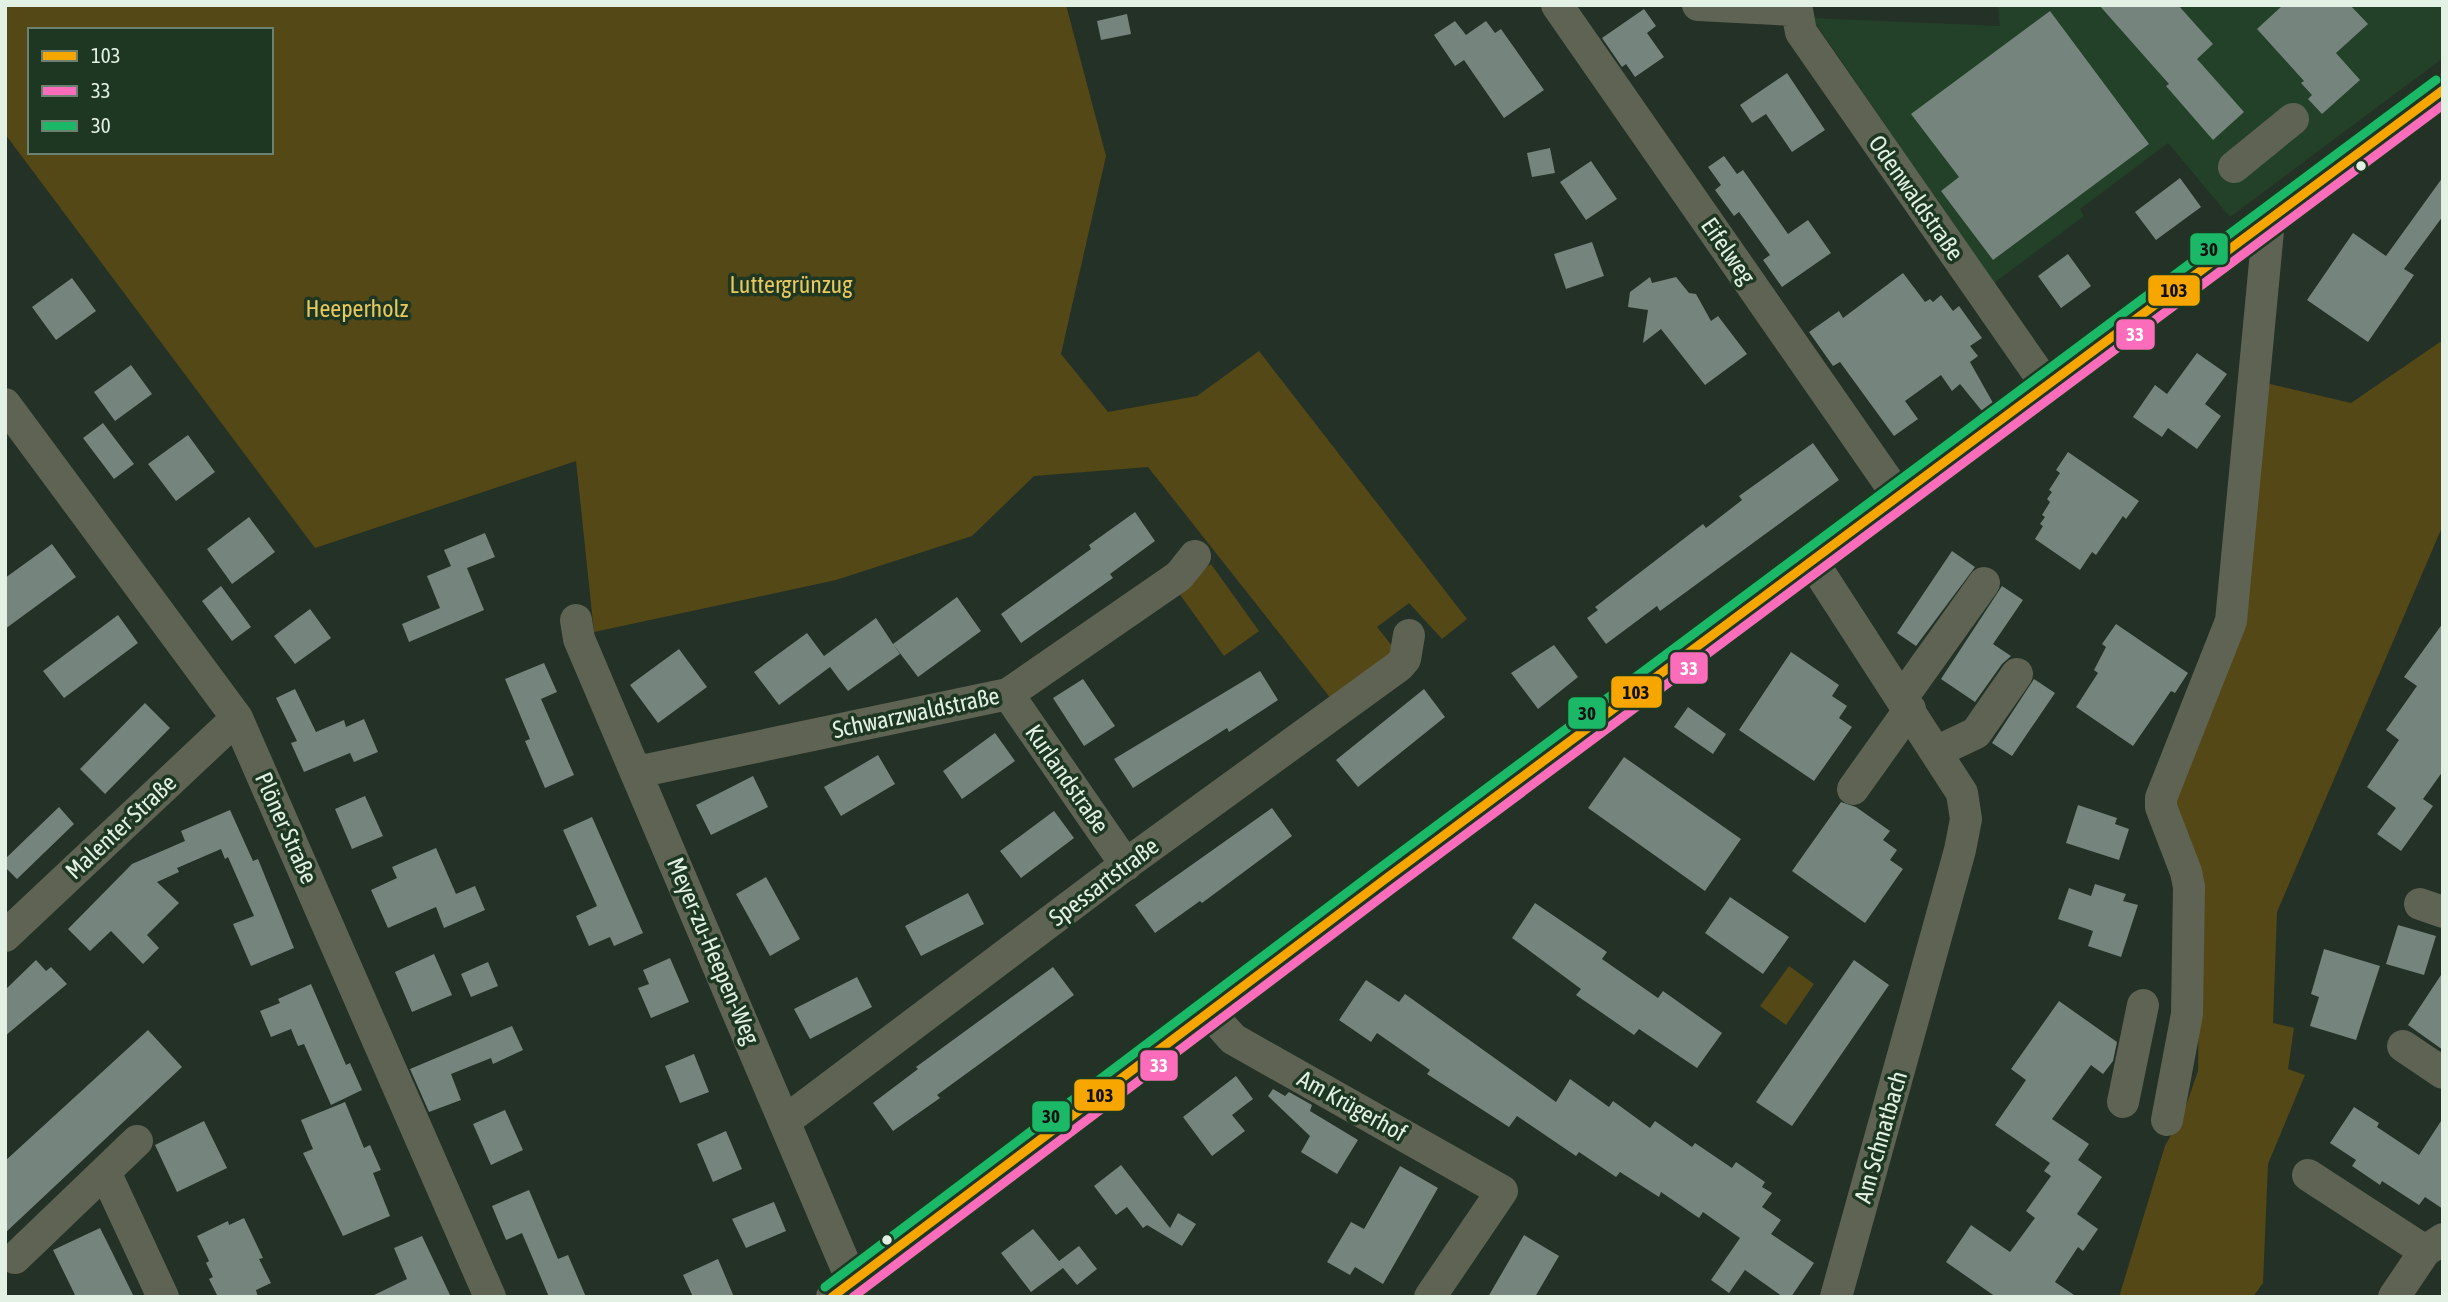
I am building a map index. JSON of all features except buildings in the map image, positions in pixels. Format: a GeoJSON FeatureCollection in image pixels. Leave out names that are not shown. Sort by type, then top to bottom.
{"type":"FeatureCollection","features":[{"type":"Feature","properties":{"kind":"street","name":"Eifelweg"},"geometry":{"type":"LineString","coordinates":[[1557,5],[1898,496]]}},
{"type":"Feature","properties":{"kind":"street"},"geometry":{"type":"LineString","coordinates":[[1698,5],[1796,8]]}},
{"type":"Feature","properties":{"kind":"street","name":"Odenwaldstraße"},"geometry":{"type":"LineString","coordinates":[[1796,8],[1801,32],[2047,386]]}},
{"type":"Feature","properties":{"kind":"street"},"geometry":{"type":"LineString","coordinates":[[842,1289],[2443,90]]}},
{"type":"Feature","properties":{"kind":"street"},"geometry":{"type":"LineString","coordinates":[[2234,167],[2293,118]]}},
{"type":"Feature","properties":{"kind":"street"},"geometry":{"type":"LineString","coordinates":[[2167,1120],[2187,1014],[2189,887],[2186,872],[2161,807],[2161,798],[2231,621],[2269,220]]}},
{"type":"Feature","properties":{"kind":"street","name":"Plöner Straße"},"geometry":{"type":"LineString","coordinates":[[5,404],[237,718],[491,1297]]}},
{"type":"Feature","properties":{"kind":"street","name":"Schwarzwaldstraße"},"geometry":{"type":"LineString","coordinates":[[637,772],[1008,694],[1179,576],[1195,556]]}},
{"type":"Feature","properties":{"kind":"street"},"geometry":{"type":"LineString","coordinates":[[1812,561],[1943,759],[1976,733],[2017,674]]}},
{"type":"Feature","properties":{"kind":"street"},"geometry":{"type":"LineString","coordinates":[[1853,789],[1984,583]]}},
{"type":"Feature","properties":{"kind":"street","name":"Meyer-zu-Heepen-Weg"},"geometry":{"type":"LineString","coordinates":[[576,620],[579,639],[785,1121],[842,1289]]}},
{"type":"Feature","properties":{"kind":"street","name":"Spessartstraße"},"geometry":{"type":"LineString","coordinates":[[785,1121],[1126,865],[1399,666],[1405,659],[1409,635]]}},
{"type":"Feature","properties":{"kind":"street","name":"Kurlandstraße"},"geometry":{"type":"LineString","coordinates":[[1008,694],[1126,865]]}},
{"type":"Feature","properties":{"kind":"street","name":"Malenter Straße"},"geometry":{"type":"LineString","coordinates":[[5,936],[237,718]]}},
{"type":"Feature","properties":{"kind":"street","name":"Am Schnatbach"},"geometry":{"type":"LineString","coordinates":[[1836,1297],[1964,835],[1966,805],[1943,759]]}},
{"type":"Feature","properties":{"kind":"street"},"geometry":{"type":"LineString","coordinates":[[2123,1102],[2143,1005]]}},
{"type":"Feature","properties":{"kind":"street","name":"Am Krügerhof"},"geometry":{"type":"LineString","coordinates":[[1209,1012],[1233,1039],[1502,1191],[1430,1297]]}},
{"type":"Feature","properties":{"kind":"street"},"geometry":{"type":"LineString","coordinates":[[2403,1046],[2443,1073]]}},
{"type":"Feature","properties":{"kind":"street"},"geometry":{"type":"LineString","coordinates":[[15,1258],[136,1141]]}},
{"type":"Feature","properties":{"kind":"street"},"geometry":{"type":"LineString","coordinates":[[105,1172],[163,1297]]}},
{"type":"Feature","properties":{"kind":"street"},"geometry":{"type":"LineString","coordinates":[[2308,1175],[2434,1245],[2394,1297]]}},
{"type":"Feature","properties":{"kind":"shaded area"},"geometry":{"type":"Polygon","coordinates":[[[1998,5],[2443,5],[2443,58],[2230,217],[2168,143],[2080,209],[2084,216],[1994,283],[1812,18],[2000,26],[1998,5]]]}},
{"type":"Feature","properties":{"kind":"green space","name":"Luttergrünzug"},"geometry":{"type":"Polygon","coordinates":[[[5,5],[1066,5],[1106,156],[1061,354],[1108,412],[1197,396],[1259,351],[1467,619],[1442,639],[1409,603],[1377,627],[1397,652],[1332,700],[1148,467],[1034,476],[972,536],[836,580],[594,632],[576,461],[315,548],[5,134],[5,5]]]}},
{"type":"Feature","properties":{"kind":"green space"},"geometry":{"type":"Polygon","coordinates":[[[2443,340],[2443,525],[2277,912],[2273,1023],[2294,1028],[2288,1069],[2305,1075],[2268,1164],[2263,1283],[2253,1297],[2119,1297],[2165,1146],[2184,1111],[2198,1071],[2201,870],[2178,823],[2174,790],[2243,619],[2266,383],[2351,403],[2443,340]]]}},
{"type":"Feature","properties":{"kind":"green space"},"geometry":{"type":"Polygon","coordinates":[[[1211,564],[1259,631],[1224,656],[1176,589],[1211,564]]]}},
{"type":"Feature","properties":{"kind":"green space"},"geometry":{"type":"Polygon","coordinates":[[[1789,966],[1814,984],[1786,1025],[1760,1006],[1789,966]]]}},
{"type":"Feature","properties":{"kind":"transit line","name":"30"},"geometry":{"type":"LineString","coordinates":[[825,1287],[1377,870],[2436,80]]}},
{"type":"Feature","properties":{"kind":"transit line","name":"103"},"geometry":{"type":"LineString","coordinates":[[832,1297],[1384,880],[2443,90]]}},
{"type":"Feature","properties":{"kind":"transit line","name":"33"},"geometry":{"type":"LineString","coordinates":[[853,1297],[1391,890],[2443,105]]}},
{"type":"Feature","properties":{"kind":"park label","name":"Heeperholz"},"geometry":{"type":"Point","coordinates":[357,309]}}]}
